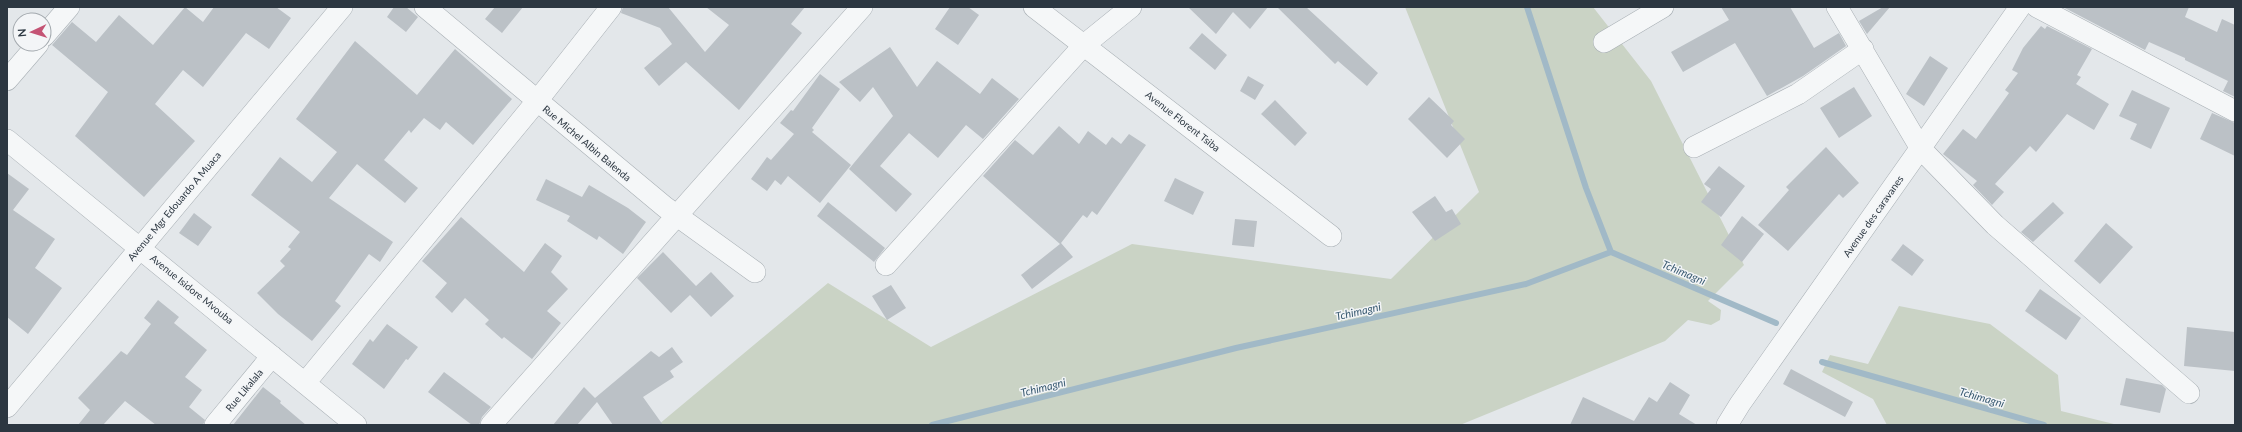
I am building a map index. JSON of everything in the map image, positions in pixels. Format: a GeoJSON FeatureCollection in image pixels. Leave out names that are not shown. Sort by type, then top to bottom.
{"type":"FeatureCollection","features":[{"type":"Feature","properties":{"kind":"street"},"geometry":{"type":"LineString","coordinates":[[52,27],[69,7]]}},
{"type":"Feature","properties":{"kind":"street","name":"Avenue Mgr Edouardo A Muaca"},"geometry":{"type":"LineString","coordinates":[[7,407],[342,7]]}},
{"type":"Feature","properties":{"kind":"street","name":"Rue Michel Albin Balenda"},"geometry":{"type":"LineString","coordinates":[[425,7],[676,215],[755,272]]}},
{"type":"Feature","properties":{"kind":"street"},"geometry":{"type":"LineString","coordinates":[[305,383],[537,101],[611,7]]}},
{"type":"Feature","properties":{"kind":"street"},"geometry":{"type":"LineString","coordinates":[[491,425],[862,7]]}},
{"type":"Feature","properties":{"kind":"street","name":"Avenue Florent Tsiba"},"geometry":{"type":"LineString","coordinates":[[1034,7],[1331,236]]}},
{"type":"Feature","properties":{"kind":"street"},"geometry":{"type":"LineString","coordinates":[[886,265],[1084,45],[1131,7]]}},
{"type":"Feature","properties":{"kind":"street"},"geometry":{"type":"LineString","coordinates":[[1604,42],[1662,7]]}},
{"type":"Feature","properties":{"kind":"street"},"geometry":{"type":"LineString","coordinates":[[1837,7],[1921,149],[1995,225],[2189,393]]}},
{"type":"Feature","properties":{"kind":"street","name":"Avenue des caravanes"},"geometry":{"type":"LineString","coordinates":[[1727,425],[1740,404],[2020,7]]}},
{"type":"Feature","properties":{"kind":"street"},"geometry":{"type":"LineString","coordinates":[[2037,7],[2235,111]]}},
{"type":"Feature","properties":{"kind":"street"},"geometry":{"type":"LineString","coordinates":[[1694,147],[1798,94],[1863,49]]}},
{"type":"Feature","properties":{"kind":"street"},"geometry":{"type":"LineString","coordinates":[[7,80],[31,52]]}},
{"type":"Feature","properties":{"kind":"street","name":"Avenue Isidore Mvouba"},"geometry":{"type":"LineString","coordinates":[[7,140],[140,247],[356,425]]}},
{"type":"Feature","properties":{"kind":"street","name":"Rue Likalala"},"geometry":{"type":"LineString","coordinates":[[215,425],[272,356]]}},
{"type":"Feature","properties":{"kind":"green space"},"geometry":{"type":"Polygon","coordinates":[[[1405,7],[1593,7],[1651,81],[1744,265],[1708,301],[1721,310],[1720,320],[1711,325],[1688,320],[1665,341],[1460,425],[658,425],[828,283],[931,347],[1132,244],[1391,279],[1479,192],[1405,7]]]}},
{"type":"Feature","properties":{"kind":"green space"},"geometry":{"type":"Polygon","coordinates":[[[1899,306],[1990,324],[2058,375],[2061,411],[2118,425],[1887,425],[1873,399],[1822,372],[1830,355],[1868,364],[1899,306]]]}},
{"type":"Feature","properties":{"kind":"building"},"geometry":{"type":"Polygon","coordinates":[[[185,7],[203,22],[214,7],[276,7],[291,18],[269,49],[246,33],[203,87],[183,70],[155,104],[195,141],[144,197],[75,136],[108,92],[52,45],[72,22],[96,42],[119,15],[153,45],[185,7]]]}},
{"type":"Feature","properties":{"kind":"building"},"geometry":{"type":"Polygon","coordinates":[[[394,7],[406,7],[418,17],[406,32],[387,17],[394,7]]]}},
{"type":"Feature","properties":{"kind":"building"},"geometry":{"type":"Polygon","coordinates":[[[495,7],[523,7],[502,33],[485,19],[495,7]]]}},
{"type":"Feature","properties":{"kind":"building"},"geometry":{"type":"Polygon","coordinates":[[[623,7],[668,7],[705,52],[729,25],[706,7],[805,7],[791,24],[802,33],[739,110],[686,62],[659,86],[644,68],[672,44],[660,28],[621,13],[623,7]]]}},
{"type":"Feature","properties":{"kind":"building"},"geometry":{"type":"Polygon","coordinates":[[[950,7],[968,7],[979,15],[958,45],[935,29],[950,7]]]}},
{"type":"Feature","properties":{"kind":"building"},"geometry":{"type":"Polygon","coordinates":[[[1188,7],[1268,7],[1250,29],[1233,12],[1216,34],[1188,7]]]}},
{"type":"Feature","properties":{"kind":"building"},"geometry":{"type":"Polygon","coordinates":[[[1277,7],[1306,7],[1378,73],[1367,86],[1338,61],[1335,64],[1277,7]]]}},
{"type":"Feature","properties":{"kind":"building"},"geometry":{"type":"Polygon","coordinates":[[[1721,7],[1790,7],[1814,48],[1839,33],[1846,46],[1803,76],[1767,96],[1735,43],[1683,72],[1671,52],[1729,20],[1721,7]]]}},
{"type":"Feature","properties":{"kind":"building"},"geometry":{"type":"Polygon","coordinates":[[[1883,7],[1890,7],[1867,34],[1859,21],[1883,7]]]}},
{"type":"Feature","properties":{"kind":"building"},"geometry":{"type":"Polygon","coordinates":[[[2063,7],[2189,7],[2185,17],[2217,32],[2222,19],[2235,25],[2235,97],[2223,91],[2228,81],[2185,60],[2185,58],[2149,42],[2145,50],[2063,7]]]}},
{"type":"Feature","properties":{"kind":"building"},"geometry":{"type":"Polygon","coordinates":[[[2041,26],[2045,29],[2047,26],[2092,49],[2077,75],[2081,77],[2076,84],[2109,104],[2094,130],[2067,114],[2036,152],[2030,146],[1995,184],[2004,192],[1992,205],[1973,185],[1977,181],[1943,154],[1963,129],[1976,139],[2009,93],[2005,90],[2018,73],[2012,70],[2023,48],[2041,26]]]}},
{"type":"Feature","properties":{"kind":"building"},"geometry":{"type":"Polygon","coordinates":[[[1202,33],[1227,55],[1215,70],[1189,48],[1202,33]]]}},
{"type":"Feature","properties":{"kind":"building"},"geometry":{"type":"Polygon","coordinates":[[[355,41],[417,95],[455,49],[512,99],[473,145],[446,122],[440,130],[424,118],[411,133],[409,130],[384,160],[418,188],[405,203],[357,164],[329,198],[393,242],[380,262],[369,254],[335,301],[341,306],[312,341],[278,314],[257,293],[285,266],[280,261],[291,249],[288,247],[300,232],[251,195],[280,157],[312,182],[337,152],[296,119],[355,41]]]}},
{"type":"Feature","properties":{"kind":"building"},"geometry":{"type":"Polygon","coordinates":[[[890,47],[917,87],[937,61],[980,94],[992,78],[1019,99],[983,139],[966,125],[938,158],[909,133],[880,166],[912,194],[896,212],[849,169],[893,116],[873,87],[860,102],[839,82],[890,47]]]}},
{"type":"Feature","properties":{"kind":"building"},"geometry":{"type":"Polygon","coordinates":[[[1930,56],[1948,68],[1924,106],[1906,94],[1930,56]]]}},
{"type":"Feature","properties":{"kind":"building"},"geometry":{"type":"Polygon","coordinates":[[[820,74],[840,89],[812,128],[814,130],[812,132],[851,165],[820,203],[788,176],[781,185],[775,180],[767,191],[751,179],[767,157],[771,160],[794,134],[780,123],[791,110],[793,111],[820,74]]]}},
{"type":"Feature","properties":{"kind":"building"},"geometry":{"type":"Polygon","coordinates":[[[1248,76],[1264,85],[1255,100],[1240,91],[1248,76]]]}},
{"type":"Feature","properties":{"kind":"building"},"geometry":{"type":"Polygon","coordinates":[[[1854,87],[1872,116],[1839,138],[1820,108],[1854,87]]]}},
{"type":"Feature","properties":{"kind":"building"},"geometry":{"type":"Polygon","coordinates":[[[2132,90],[2170,108],[2151,149],[2130,139],[2137,124],[2119,116],[2132,90]]]}},
{"type":"Feature","properties":{"kind":"building"},"geometry":{"type":"Polygon","coordinates":[[[1429,97],[1454,121],[1451,125],[1465,139],[1447,158],[1408,119],[1429,97]]]}},
{"type":"Feature","properties":{"kind":"building"},"geometry":{"type":"Polygon","coordinates":[[[1275,100],[1307,133],[1295,146],[1261,114],[1275,100]]]}},
{"type":"Feature","properties":{"kind":"building"},"geometry":{"type":"Polygon","coordinates":[[[2212,113],[2235,123],[2235,156],[2200,139],[2212,113]]]}},
{"type":"Feature","properties":{"kind":"building"},"geometry":{"type":"Polygon","coordinates":[[[1059,126],[1079,144],[1088,131],[1106,145],[1112,137],[1121,144],[1129,134],[1146,145],[1097,215],[1092,211],[1087,218],[1083,215],[1061,243],[1073,257],[1032,289],[1021,275],[1060,244],[983,176],[1015,140],[1033,155],[1059,126]]]}},
{"type":"Feature","properties":{"kind":"building"},"geometry":{"type":"Polygon","coordinates":[[[1826,147],[1859,183],[1843,198],[1839,194],[1788,251],[1758,225],[1789,190],[1786,187],[1826,147]]]}},
{"type":"Feature","properties":{"kind":"building"},"geometry":{"type":"Polygon","coordinates":[[[1719,166],[1745,186],[1721,217],[1701,202],[1711,189],[1704,184],[1719,166]]]}},
{"type":"Feature","properties":{"kind":"building"},"geometry":{"type":"Polygon","coordinates":[[[7,173],[29,189],[13,210],[55,239],[35,268],[62,288],[28,334],[7,317],[7,173]]]}},
{"type":"Feature","properties":{"kind":"building"},"geometry":{"type":"Polygon","coordinates":[[[1175,178],[1204,192],[1193,215],[1164,201],[1175,178]]]}},
{"type":"Feature","properties":{"kind":"building"},"geometry":{"type":"Polygon","coordinates":[[[546,179],[582,197],[589,185],[628,208],[646,222],[623,254],[599,236],[597,240],[567,221],[570,216],[536,200],[546,179]]]}},
{"type":"Feature","properties":{"kind":"building"},"geometry":{"type":"Polygon","coordinates":[[[1435,196],[1446,212],[1452,209],[1461,224],[1435,241],[1412,212],[1435,196]]]}},
{"type":"Feature","properties":{"kind":"building"},"geometry":{"type":"Polygon","coordinates":[[[828,202],[885,248],[874,262],[817,216],[828,202]]]}},
{"type":"Feature","properties":{"kind":"building"},"geometry":{"type":"Polygon","coordinates":[[[2053,202],[2064,213],[2033,242],[2021,232],[2053,202]]]}},
{"type":"Feature","properties":{"kind":"building"},"geometry":{"type":"Polygon","coordinates":[[[194,213],[212,227],[198,246],[179,233],[194,213]]]}},
{"type":"Feature","properties":{"kind":"building"},"geometry":{"type":"Polygon","coordinates":[[[1742,216],[1764,234],[1742,262],[1721,245],[1742,216]]]}},
{"type":"Feature","properties":{"kind":"building"},"geometry":{"type":"Polygon","coordinates":[[[461,217],[524,272],[545,243],[562,256],[551,272],[568,289],[547,311],[561,323],[532,359],[504,337],[502,339],[485,324],[489,320],[465,298],[452,313],[435,297],[447,283],[422,261],[461,217]]]}},
{"type":"Feature","properties":{"kind":"building"},"geometry":{"type":"Polygon","coordinates":[[[1235,219],[1257,221],[1254,247],[1232,245],[1235,219]]]}},
{"type":"Feature","properties":{"kind":"building"},"geometry":{"type":"Polygon","coordinates":[[[2106,223],[2133,247],[2100,284],[2074,261],[2106,223]]]}},
{"type":"Feature","properties":{"kind":"building"},"geometry":{"type":"Polygon","coordinates":[[[1903,244],[1924,260],[1912,276],[1891,260],[1903,244]]]}},
{"type":"Feature","properties":{"kind":"building"},"geometry":{"type":"Polygon","coordinates":[[[663,252],[696,286],[711,272],[734,296],[711,317],[690,295],[671,313],[637,278],[663,252]]]}},
{"type":"Feature","properties":{"kind":"building"},"geometry":{"type":"Polygon","coordinates":[[[891,285],[906,308],[887,320],[872,296],[891,285]]]}},
{"type":"Feature","properties":{"kind":"building"},"geometry":{"type":"Polygon","coordinates":[[[2040,289],[2081,318],[2066,340],[2025,311],[2040,289]]]}},
{"type":"Feature","properties":{"kind":"building"},"geometry":{"type":"Polygon","coordinates":[[[158,300],[179,317],[174,323],[207,350],[185,377],[202,390],[189,407],[205,420],[203,425],[156,425],[125,401],[103,425],[78,425],[90,410],[78,398],[121,351],[127,355],[151,324],[144,318],[158,300]]]}},
{"type":"Feature","properties":{"kind":"building"},"geometry":{"type":"Polygon","coordinates":[[[387,324],[418,347],[408,360],[406,359],[384,389],[352,364],[370,339],[373,342],[387,324]]]}},
{"type":"Feature","properties":{"kind":"building"},"geometry":{"type":"Polygon","coordinates":[[[2187,327],[2235,332],[2235,371],[2184,366],[2187,327]]]}},
{"type":"Feature","properties":{"kind":"building"},"geometry":{"type":"Polygon","coordinates":[[[672,347],[683,362],[670,371],[674,377],[643,397],[663,425],[613,425],[597,402],[577,425],[553,425],[584,387],[595,398],[651,351],[659,357],[672,347]]]}},
{"type":"Feature","properties":{"kind":"building"},"geometry":{"type":"Polygon","coordinates":[[[1791,369],[1853,402],[1845,417],[1783,384],[1791,369]]]}},
{"type":"Feature","properties":{"kind":"building"},"geometry":{"type":"Polygon","coordinates":[[[444,372],[491,407],[482,417],[479,425],[472,425],[428,392],[444,372]]]}},
{"type":"Feature","properties":{"kind":"building"},"geometry":{"type":"Polygon","coordinates":[[[2126,378],[2162,385],[2166,389],[2160,413],[2120,405],[2126,378]]]}},
{"type":"Feature","properties":{"kind":"building"},"geometry":{"type":"Polygon","coordinates":[[[1670,382],[1690,395],[1679,414],[1697,425],[1570,425],[1583,397],[1634,421],[1649,397],[1657,402],[1670,382]]]}},
{"type":"Feature","properties":{"kind":"building"},"geometry":{"type":"Polygon","coordinates":[[[263,387],[281,401],[280,403],[306,425],[233,425],[263,387]]]}},
{"type":"Feature","properties":{"kind":"waterway"},"geometry":{"type":"LineString","coordinates":[[1527,7],[1586,188],[1611,252]]}},
{"type":"Feature","properties":{"kind":"waterway","name":"Tchimagni"},"geometry":{"type":"LineString","coordinates":[[932,425],[1236,348],[1526,284],[1611,252],[1776,323]]}},
{"type":"Feature","properties":{"kind":"waterway","name":"Tchimagni"},"geometry":{"type":"LineString","coordinates":[[1822,362],[2044,425]]}}]}
